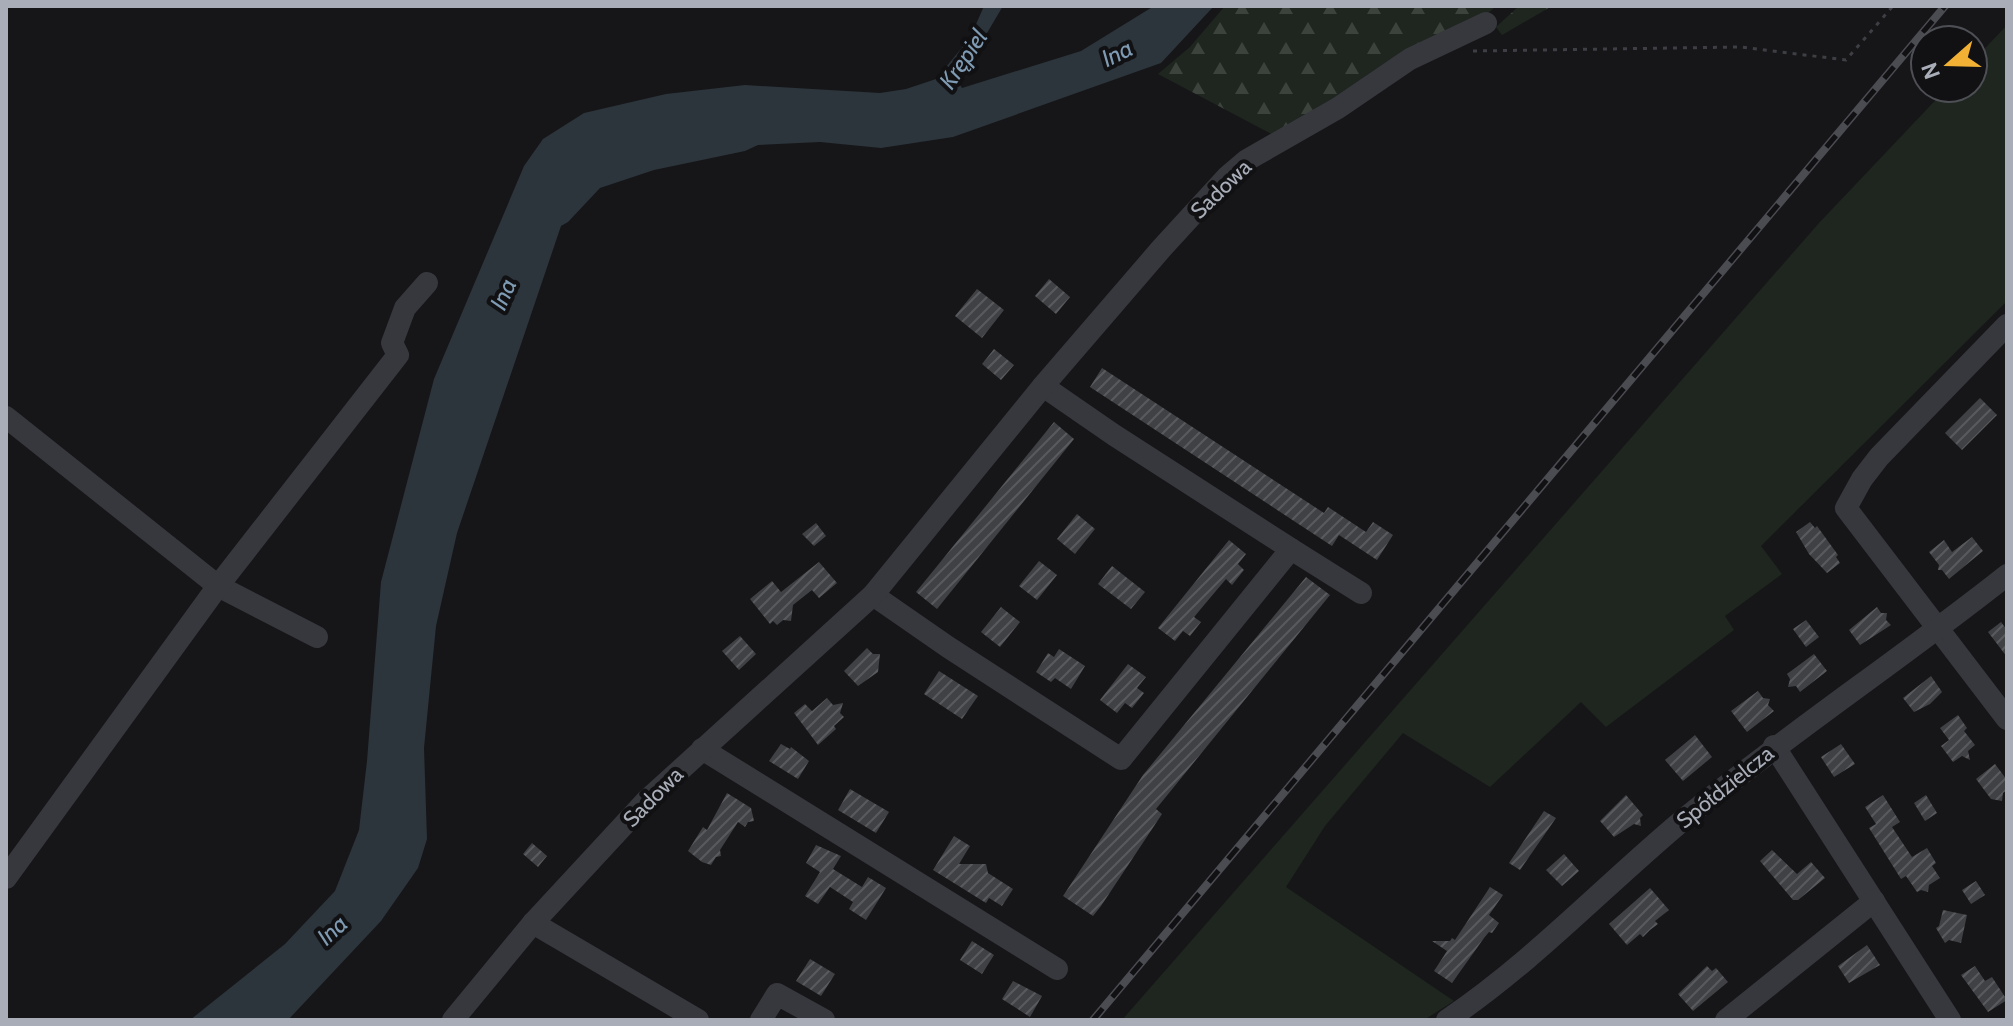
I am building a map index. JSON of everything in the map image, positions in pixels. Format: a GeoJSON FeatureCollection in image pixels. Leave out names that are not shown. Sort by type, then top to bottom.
{"type":"FeatureCollection","features":[{"type":"Feature","properties":{"kind":"street","name":"Sadowa"},"geometry":{"type":"LineString","coordinates":[[453,1020],[533,923],[646,801],[873,595],[1043,386],[1227,177],[1247,160],[1338,108],[1410,59],[1486,23]]}},
{"type":"Feature","properties":{"kind":"street"},"geometry":{"type":"LineString","coordinates":[[6,878],[218,586],[398,355],[392,343],[405,308],[427,283]]}},
{"type":"Feature","properties":{"kind":"street"},"geometry":{"type":"LineString","coordinates":[[2007,325],[1879,457],[1846,508],[2007,719]]}},
{"type":"Feature","properties":{"kind":"street"},"geometry":{"type":"LineString","coordinates":[[1043,386],[1361,593]]}},
{"type":"Feature","properties":{"kind":"street"},"geometry":{"type":"LineString","coordinates":[[6,417],[218,586],[317,637]]}},
{"type":"Feature","properties":{"kind":"street"},"geometry":{"type":"LineString","coordinates":[[873,595],[1121,759],[1291,549]]}},
{"type":"Feature","properties":{"kind":"street","name":"Spółdzielcza"},"geometry":{"type":"LineString","coordinates":[[1455,1018],[1589,907],[1680,823],[1774,746],[1938,629],[2007,575]]}},
{"type":"Feature","properties":{"kind":"street"},"geometry":{"type":"LineString","coordinates":[[1774,746],[1950,1020]]}},
{"type":"Feature","properties":{"kind":"street"},"geometry":{"type":"LineString","coordinates":[[702,749],[1057,969]]}},
{"type":"Feature","properties":{"kind":"street"},"geometry":{"type":"LineString","coordinates":[[1726,1020],[1874,901]]}},
{"type":"Feature","properties":{"kind":"street"},"geometry":{"type":"LineString","coordinates":[[533,923],[698,1020]]}},
{"type":"Feature","properties":{"kind":"street"},"geometry":{"type":"LineString","coordinates":[[761,1020],[777,994],[824,1020]]}},
{"type":"Feature","properties":{"kind":"path"},"geometry":{"type":"LineString","coordinates":[[1472,51],[1740,47],[1846,60],[1893,6]]}},
{"type":"Feature","properties":{"kind":"green space"},"geometry":{"type":"Polygon","coordinates":[[[1225,6],[1496,6],[1283,140],[1158,74],[1190,47],[1225,6]]]}},
{"type":"Feature","properties":{"kind":"green space"},"geometry":{"type":"Polygon","coordinates":[[[1519,6],[1552,6],[1502,35],[1496,27],[1519,6]]]}},
{"type":"Feature","properties":{"kind":"green space"},"geometry":{"type":"Polygon","coordinates":[[[2007,25],[2007,301],[1761,546],[1782,574],[1725,616],[1734,630],[1606,727],[1581,702],[1490,787],[1403,733],[1325,826],[1286,887],[1454,1001],[1424,1020],[1122,1020],[1819,223],[1932,104],[1989,104],[1989,44],[2007,25]]]}},
{"type":"Feature","properties":{"kind":"water"},"geometry":{"type":"Polygon","coordinates":[[[984,6],[1003,6],[958,82],[962,88],[1081,51],[1154,6],[1214,6],[1161,63],[953,137],[881,148],[820,142],[758,145],[745,151],[654,170],[600,188],[561,226],[457,533],[436,626],[424,748],[427,839],[418,868],[381,921],[288,1020],[190,1020],[285,944],[335,891],[359,830],[381,582],[434,379],[524,166],[543,139],[584,113],[666,94],[745,85],[880,93],[906,89],[936,79],[970,38],[984,6]]]}},
{"type":"Feature","properties":{"kind":"building"},"geometry":{"type":"Polygon","coordinates":[[[1049,279],[1070,297],[1056,314],[1035,296],[1049,279]]]}},
{"type":"Feature","properties":{"kind":"building"},"geometry":{"type":"Polygon","coordinates":[[[977,289],[1004,310],[982,338],[955,316],[977,289]]]}},
{"type":"Feature","properties":{"kind":"building"},"geometry":{"type":"Polygon","coordinates":[[[994,349],[1014,365],[1001,380],[982,364],[994,349]]]}},
{"type":"Feature","properties":{"kind":"building"},"geometry":{"type":"Polygon","coordinates":[[[1102,368],[1324,513],[1328,507],[1366,532],[1373,522],[1393,535],[1377,560],[1339,535],[1332,546],[1090,387],[1102,368]]]}},
{"type":"Feature","properties":{"kind":"building"},"geometry":{"type":"Polygon","coordinates":[[[1980,398],[1997,415],[1962,450],[1945,433],[1980,398]]]}},
{"type":"Feature","properties":{"kind":"building"},"geometry":{"type":"Polygon","coordinates":[[[1054,422],[1074,439],[937,609],[916,592],[1054,422]]]}},
{"type":"Feature","properties":{"kind":"building"},"geometry":{"type":"Polygon","coordinates":[[[1077,514],[1095,529],[1075,554],[1057,539],[1077,514]]]}},
{"type":"Feature","properties":{"kind":"building"},"geometry":{"type":"Polygon","coordinates":[[[1810,522],[1815,528],[1817,526],[1838,555],[1836,557],[1840,563],[1827,573],[1809,554],[1796,532],[1810,522]]]}},
{"type":"Feature","properties":{"kind":"building"},"geometry":{"type":"Polygon","coordinates":[[[816,523],[826,536],[814,546],[802,534],[816,523]]]}},
{"type":"Feature","properties":{"kind":"building"},"geometry":{"type":"Polygon","coordinates":[[[1972,537],[1983,551],[1949,579],[1942,570],[1938,570],[1939,565],[1929,552],[1944,540],[1952,552],[1972,537]]]}},
{"type":"Feature","properties":{"kind":"building"},"geometry":{"type":"Polygon","coordinates":[[[1229,540],[1246,554],[1238,564],[1244,570],[1232,585],[1226,579],[1194,617],[1201,622],[1190,636],[1183,631],[1175,641],[1158,628],[1229,540]]]}},
{"type":"Feature","properties":{"kind":"building"},"geometry":{"type":"Polygon","coordinates":[[[1039,561],[1057,575],[1037,600],[1019,586],[1039,561]]]}},
{"type":"Feature","properties":{"kind":"building"},"geometry":{"type":"Polygon","coordinates":[[[819,562],[837,583],[819,598],[812,590],[793,605],[791,621],[783,620],[777,625],[773,621],[770,624],[750,599],[772,581],[781,592],[819,562]]]}},
{"type":"Feature","properties":{"kind":"building"},"geometry":{"type":"Polygon","coordinates":[[[1112,566],[1145,592],[1131,609],[1098,584],[1112,566]]]}},
{"type":"Feature","properties":{"kind":"building"},"geometry":{"type":"Polygon","coordinates":[[[1306,577],[1330,595],[1156,809],[1162,814],[1101,906],[1093,916],[1063,896],[1143,775],[1306,577]]]}},
{"type":"Feature","properties":{"kind":"building"},"geometry":{"type":"Polygon","coordinates":[[[1001,607],[1020,622],[1000,647],[981,632],[1001,607]]]}},
{"type":"Feature","properties":{"kind":"building"},"geometry":{"type":"Polygon","coordinates":[[[1877,607],[1881,613],[1887,613],[1886,620],[1891,625],[1860,645],[1849,630],[1877,607]]]}},
{"type":"Feature","properties":{"kind":"building"},"geometry":{"type":"Polygon","coordinates":[[[1806,620],[1819,637],[1806,647],[1793,629],[1806,620]]]}},
{"type":"Feature","properties":{"kind":"building"},"geometry":{"type":"Polygon","coordinates":[[[2001,622],[2007,630],[2007,657],[1988,632],[2001,622]]]}},
{"type":"Feature","properties":{"kind":"building"},"geometry":{"type":"Polygon","coordinates":[[[740,636],[756,654],[739,670],[722,651],[740,636]]]}},
{"type":"Feature","properties":{"kind":"building"},"geometry":{"type":"Polygon","coordinates":[[[867,648],[873,654],[880,654],[878,672],[858,686],[844,671],[867,648]]]}},
{"type":"Feature","properties":{"kind":"building"},"geometry":{"type":"Polygon","coordinates":[[[1059,649],[1085,666],[1071,689],[1055,678],[1051,682],[1036,672],[1048,653],[1054,657],[1059,649]]]}},
{"type":"Feature","properties":{"kind":"building"},"geometry":{"type":"Polygon","coordinates":[[[1814,654],[1827,671],[1800,692],[1796,686],[1788,687],[1790,679],[1787,674],[1814,654]]]}},
{"type":"Feature","properties":{"kind":"building"},"geometry":{"type":"Polygon","coordinates":[[[1128,664],[1146,677],[1137,688],[1144,693],[1132,708],[1125,703],[1117,713],[1100,700],[1128,664]]]}},
{"type":"Feature","properties":{"kind":"building"},"geometry":{"type":"Polygon","coordinates":[[[939,671],[978,696],[962,719],[924,694],[939,671]]]}},
{"type":"Feature","properties":{"kind":"building"},"geometry":{"type":"Polygon","coordinates":[[[1931,676],[1942,692],[1930,704],[1914,712],[1903,698],[1931,676]]]}},
{"type":"Feature","properties":{"kind":"building"},"geometry":{"type":"Polygon","coordinates":[[[1758,691],[1763,698],[1770,699],[1768,705],[1774,711],[1747,732],[1731,711],[1758,691]]]}},
{"type":"Feature","properties":{"kind":"building"},"geometry":{"type":"Polygon","coordinates":[[[827,698],[833,705],[843,703],[840,713],[844,717],[818,745],[794,713],[805,704],[812,711],[827,698]]]}},
{"type":"Feature","properties":{"kind":"building"},"geometry":{"type":"Polygon","coordinates":[[[1958,715],[1967,728],[1964,731],[1975,745],[1968,751],[1970,760],[1962,756],[1953,762],[1941,746],[1949,740],[1940,728],[1958,715]]]}},
{"type":"Feature","properties":{"kind":"building"},"geometry":{"type":"Polygon","coordinates":[[[1695,735],[1712,757],[1683,781],[1665,760],[1695,735]]]}},
{"type":"Feature","properties":{"kind":"building"},"geometry":{"type":"Polygon","coordinates":[[[781,744],[791,747],[809,761],[798,779],[769,761],[781,744]]]}},
{"type":"Feature","properties":{"kind":"building"},"geometry":{"type":"Polygon","coordinates":[[[1841,744],[1855,764],[1834,777],[1821,757],[1841,744]]]}},
{"type":"Feature","properties":{"kind":"building"},"geometry":{"type":"Polygon","coordinates":[[[1995,764],[2007,780],[2002,801],[1991,799],[1976,779],[1995,764]]]}},
{"type":"Feature","properties":{"kind":"building"},"geometry":{"type":"Polygon","coordinates":[[[850,789],[889,812],[876,833],[838,810],[850,789]]]}},
{"type":"Feature","properties":{"kind":"building"},"geometry":{"type":"Polygon","coordinates":[[[727,793],[751,808],[754,821],[748,822],[745,827],[738,822],[720,850],[721,856],[716,857],[711,865],[688,851],[703,827],[707,830],[727,793]]]}},
{"type":"Feature","properties":{"kind":"building"},"geometry":{"type":"Polygon","coordinates":[[[1626,795],[1643,815],[1640,818],[1641,826],[1634,824],[1614,837],[1600,821],[1626,795]]]}},
{"type":"Feature","properties":{"kind":"building"},"geometry":{"type":"Polygon","coordinates":[[[1883,795],[1900,822],[1892,827],[1912,857],[1927,848],[1936,863],[1932,866],[1940,878],[1929,885],[1928,892],[1917,892],[1906,876],[1901,879],[1869,828],[1876,824],[1865,807],[1883,795]]]}},
{"type":"Feature","properties":{"kind":"building"},"geometry":{"type":"Polygon","coordinates":[[[1926,795],[1937,813],[1925,821],[1914,803],[1926,795]]]}},
{"type":"Feature","properties":{"kind":"building"},"geometry":{"type":"Polygon","coordinates":[[[1544,811],[1556,818],[1520,870],[1509,863],[1544,811]]]}},
{"type":"Feature","properties":{"kind":"building"},"geometry":{"type":"Polygon","coordinates":[[[954,836],[970,846],[959,864],[986,864],[988,873],[1013,889],[1002,906],[989,898],[986,903],[933,870],[954,836]]]}},
{"type":"Feature","properties":{"kind":"building"},"geometry":{"type":"Polygon","coordinates":[[[532,843],[547,856],[538,867],[523,854],[532,843]]]}},
{"type":"Feature","properties":{"kind":"building"},"geometry":{"type":"Polygon","coordinates":[[[816,845],[841,856],[833,869],[862,887],[868,877],[886,888],[866,920],[849,909],[853,902],[830,887],[818,904],[805,896],[820,872],[806,863],[816,845]]]}},
{"type":"Feature","properties":{"kind":"building"},"geometry":{"type":"Polygon","coordinates":[[[1772,850],[1797,874],[1811,862],[1825,878],[1798,900],[1793,900],[1760,861],[1772,850]]]}},
{"type":"Feature","properties":{"kind":"building"},"geometry":{"type":"Polygon","coordinates":[[[1564,854],[1579,871],[1562,886],[1546,870],[1564,854]]]}},
{"type":"Feature","properties":{"kind":"building"},"geometry":{"type":"Polygon","coordinates":[[[1976,881],[1985,895],[1971,904],[1962,890],[1976,881]]]}},
{"type":"Feature","properties":{"kind":"building"},"geometry":{"type":"Polygon","coordinates":[[[1490,887],[1503,895],[1489,915],[1499,923],[1484,938],[1452,983],[1434,971],[1447,951],[1432,941],[1455,940],[1490,887]]]}},
{"type":"Feature","properties":{"kind":"building"},"geometry":{"type":"Polygon","coordinates":[[[1650,888],[1669,910],[1655,921],[1658,924],[1643,937],[1640,934],[1627,945],[1609,924],[1650,888]]]}},
{"type":"Feature","properties":{"kind":"building"},"geometry":{"type":"Polygon","coordinates":[[[1943,910],[1967,915],[1961,943],[1949,940],[1945,943],[1936,928],[1943,910]]]}},
{"type":"Feature","properties":{"kind":"building"},"geometry":{"type":"Polygon","coordinates":[[[972,941],[994,955],[982,974],[960,960],[972,941]]]}},
{"type":"Feature","properties":{"kind":"building"},"geometry":{"type":"Polygon","coordinates":[[[1867,945],[1880,965],[1849,983],[1838,966],[1867,945]]]}},
{"type":"Feature","properties":{"kind":"building"},"geometry":{"type":"Polygon","coordinates":[[[810,959],[835,974],[821,996],[796,981],[810,959]]]}},
{"type":"Feature","properties":{"kind":"building"},"geometry":{"type":"Polygon","coordinates":[[[1707,966],[1712,971],[1716,968],[1728,982],[1693,1011],[1678,994],[1707,966]]]}},
{"type":"Feature","properties":{"kind":"building"},"geometry":{"type":"Polygon","coordinates":[[[1975,966],[1985,981],[1992,977],[2007,1000],[1988,1012],[1961,975],[1975,966]]]}},
{"type":"Feature","properties":{"kind":"building"},"geometry":{"type":"Polygon","coordinates":[[[1013,981],[1042,996],[1030,1017],[1002,999],[1013,981]]]}},
{"type":"Feature","properties":{"kind":"railway"},"geometry":{"type":"LineString","coordinates":[[1093,1020],[1945,6]]}},
{"type":"Feature","properties":{"kind":"water label","name":"Ina"},"geometry":{"type":"Point","coordinates":[1117,53]}},
{"type":"Feature","properties":{"kind":"water label","name":"Krępiel"},"geometry":{"type":"Point","coordinates":[963,59]}},
{"type":"Feature","properties":{"kind":"water label","name":"Ina"},"geometry":{"type":"Point","coordinates":[503,294]}},
{"type":"Feature","properties":{"kind":"water label","name":"Ina"},"geometry":{"type":"Point","coordinates":[332,930]}}]}
